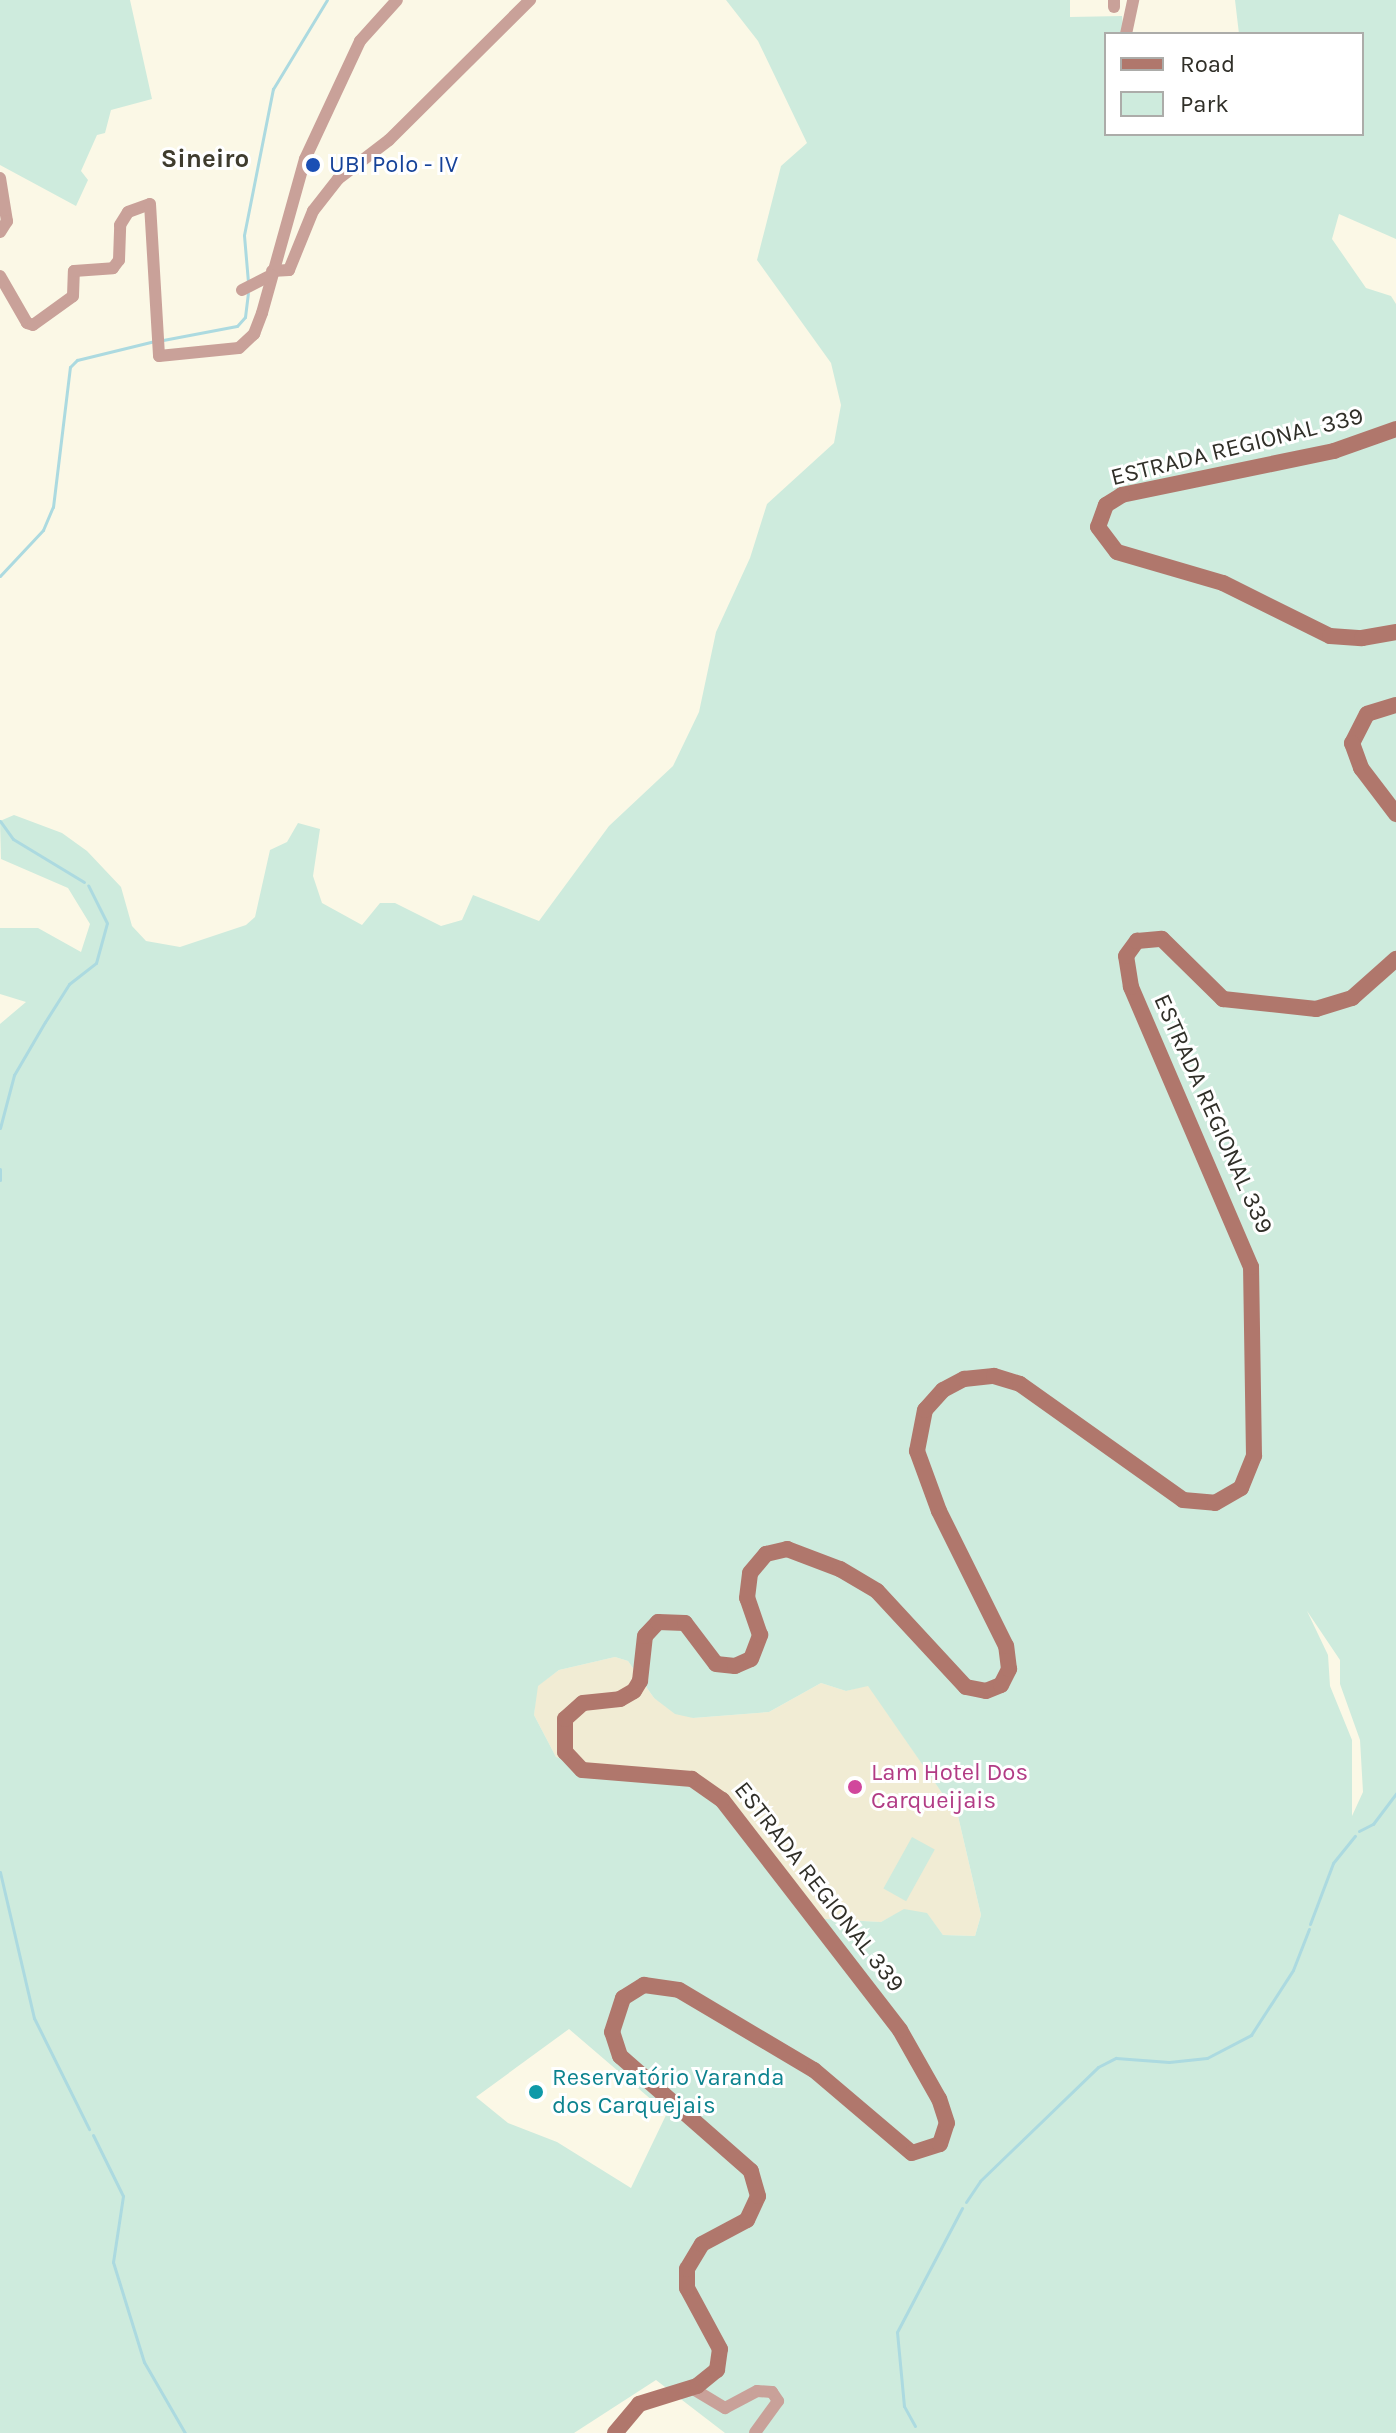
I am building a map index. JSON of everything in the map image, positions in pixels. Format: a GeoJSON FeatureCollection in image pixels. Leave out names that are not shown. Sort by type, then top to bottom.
{"type":"FeatureCollection","features":[{"type":"Feature","properties":{"kind":"main road","name":"ESTRADA REGIONAL 339"},"geometry":{"type":"LineString","coordinates":[[1396,429],[1334,451],[1122,495],[1106,505],[1098,527],[1117,552],[1223,583],[1330,636],[1362,638],[1396,632]]}},
{"type":"Feature","properties":{"kind":"main road"},"geometry":{"type":"LineString","coordinates":[[1396,705],[1367,714],[1352,743],[1361,768],[1396,814]]}},
{"type":"Feature","properties":{"kind":"main road","name":"ESTRADA REGIONAL 339"},"geometry":{"type":"LineString","coordinates":[[615,2433],[639,2404],[690,2387],[714,2375],[721,2356],[687,2288],[687,2269],[702,2244],[752,2214],[758,2188],[738,2159],[620,2056],[612,2032],[623,1998],[644,1985],[679,1990],[820,2075],[912,2153],[940,2144],[946,2114],[900,2030],[722,1800],[692,1779],[582,1770],[565,1752],[565,1719],[583,1703],[620,1699],[634,1691],[640,1681],[645,1636],[658,1622],[685,1623],[716,1664],[735,1666],[751,1659],[760,1635],[746,1589],[750,1573],[766,1554],[787,1549],[840,1569],[877,1591],[966,1687],[986,1691],[1001,1685],[1009,1669],[1006,1646],[939,1511],[917,1451],[925,1410],[943,1390],[964,1379],[994,1376],[1020,1384],[1183,1500],[1215,1503],[1241,1488],[1254,1456],[1251,1267],[1131,987],[1126,956],[1137,941],[1162,939],[1223,999],[1316,1009],[1352,998],[1396,959]]}},
{"type":"Feature","properties":{"kind":"street"},"geometry":{"type":"LineString","coordinates":[[0,276],[27,323],[33,325],[73,296],[74,271],[113,268],[119,260],[120,225],[128,212],[150,204],[159,356],[239,348],[254,334],[305,159],[360,41],[397,0]]}},
{"type":"Feature","properties":{"kind":"street"},"geometry":{"type":"LineString","coordinates":[[247,290],[271,273],[289,270],[313,211],[338,179],[389,140],[530,0]]}},
{"type":"Feature","properties":{"kind":"street"},"geometry":{"type":"LineString","coordinates":[[1126,32],[1133,0]]}},
{"type":"Feature","properties":{"kind":"street"},"geometry":{"type":"LineString","coordinates":[[0,178],[7,221],[0,232]]}},
{"type":"Feature","properties":{"kind":"street"},"geometry":{"type":"LineString","coordinates":[[690,2387],[725,2408],[757,2391],[772,2392],[778,2401],[755,2433]]}},
{"type":"Feature","properties":{"kind":"shaded area"},"geometry":{"type":"Polygon","coordinates":[[[615,1657],[628,1661],[654,1698],[693,1718],[769,1712],[821,1683],[846,1691],[868,1685],[958,1816],[981,1915],[975,1936],[943,1935],[927,1914],[904,1910],[881,1922],[807,1918],[556,1757],[534,1715],[537,1686],[559,1670],[615,1657]]]}},
{"type":"Feature","properties":{"kind":"green space"},"geometry":{"type":"Polygon","coordinates":[[[0,0],[130,0],[152,99],[111,110],[105,133],[97,135],[81,171],[88,180],[76,206],[0,165],[0,0]]]}},
{"type":"Feature","properties":{"kind":"green space"},"geometry":{"type":"Polygon","coordinates":[[[726,0],[1070,0],[1070,17],[1122,16],[1124,32],[1104,32],[1104,136],[1364,136],[1364,32],[1239,32],[1235,0],[1396,0],[1396,239],[1339,214],[1332,239],[1366,288],[1391,296],[1396,304],[1396,2433],[725,2433],[656,2380],[574,2433],[0,2433],[0,1024],[26,1002],[0,994],[0,928],[38,928],[81,952],[90,924],[68,888],[1,859],[0,821],[14,815],[62,833],[87,851],[121,887],[132,926],[146,941],[180,947],[246,925],[255,917],[270,850],[287,842],[298,823],[320,829],[313,876],[322,903],[362,925],[380,903],[395,903],[441,926],[462,920],[473,895],[539,921],[609,826],[673,766],[699,712],[716,632],[750,558],[767,504],[834,443],[841,405],[831,363],[757,260],[781,166],[807,143],[758,41],[726,0]],[[1307,1611],[1328,1655],[1330,1686],[1352,1740],[1352,1816],[1363,1792],[1360,1740],[1340,1684],[1340,1660],[1307,1611]],[[615,1657],[559,1670],[538,1686],[534,1715],[556,1757],[605,1773],[716,1791],[808,1918],[881,1922],[904,1909],[927,1913],[943,1935],[975,1936],[981,1915],[958,1816],[868,1686],[846,1691],[821,1683],[769,1712],[693,1718],[675,1714],[654,1698],[628,1661],[615,1657]],[[569,2029],[476,2097],[508,2123],[557,2142],[631,2188],[667,2113],[569,2029]]]}},
{"type":"Feature","properties":{"kind":"green space"},"geometry":{"type":"Polygon","coordinates":[[[912,1837],[935,1850],[906,1901],[883,1889],[912,1837]]]}},
{"type":"Feature","properties":{"kind":"waterway"},"geometry":{"type":"LineString","coordinates":[[248,282],[244,235],[273,89],[327,0]]}},
{"type":"Feature","properties":{"kind":"waterway"},"geometry":{"type":"LineString","coordinates":[[163,340],[237,326],[245,317],[248,293]]}},
{"type":"Feature","properties":{"kind":"waterway"},"geometry":{"type":"LineString","coordinates":[[0,576],[43,530],[53,507],[70,367],[77,360],[155,341]]}},
{"type":"Feature","properties":{"kind":"waterway"},"geometry":{"type":"LineString","coordinates":[[0,821],[13,839],[84,882]]}},
{"type":"Feature","properties":{"kind":"waterway"},"geometry":{"type":"LineString","coordinates":[[0,1128],[14,1075],[69,984],[96,963],[107,923],[88,885]]}},
{"type":"Feature","properties":{"kind":"waterway"},"geometry":{"type":"LineString","coordinates":[[0,1169],[0,1180]]}},
{"type":"Feature","properties":{"kind":"waterway"},"geometry":{"type":"LineString","coordinates":[[1359,1831],[1373,1824],[1396,1794]]}},
{"type":"Feature","properties":{"kind":"waterway"},"geometry":{"type":"LineString","coordinates":[[1310,1924],[1333,1863],[1355,1836]]}},
{"type":"Feature","properties":{"kind":"waterway"},"geometry":{"type":"LineString","coordinates":[[0,1872],[34,2018],[89,2129]]}},
{"type":"Feature","properties":{"kind":"waterway"},"geometry":{"type":"LineString","coordinates":[[966,2202],[980,2181],[1098,2067],[1116,2058],[1169,2062],[1207,2058],[1251,2035],[1293,1970],[1309,1929]]}},
{"type":"Feature","properties":{"kind":"waterway"},"geometry":{"type":"LineString","coordinates":[[93,2135],[123,2196],[113,2262],[144,2362],[185,2433]]}},
{"type":"Feature","properties":{"kind":"waterway"},"geometry":{"type":"LineString","coordinates":[[915,2426],[904,2406],[897,2332],[962,2208]]}},
{"type":"Feature","properties":{"kind":"place","name":"UBI Polo - IV"},"geometry":{"type":"Point","coordinates":[313,165]}},
{"type":"Feature","properties":{"kind":"place","name":"Lam Hotel Dos Carqueijais"},"geometry":{"type":"Point","coordinates":[855,1787]}},
{"type":"Feature","properties":{"kind":"place","name":"Reservatório Varanda dos Carquejais"},"geometry":{"type":"Point","coordinates":[536,2092]}},
{"type":"Feature","properties":{"kind":"district","name":"Sineiro"},"geometry":{"type":"Point","coordinates":[205,159]}}]}
